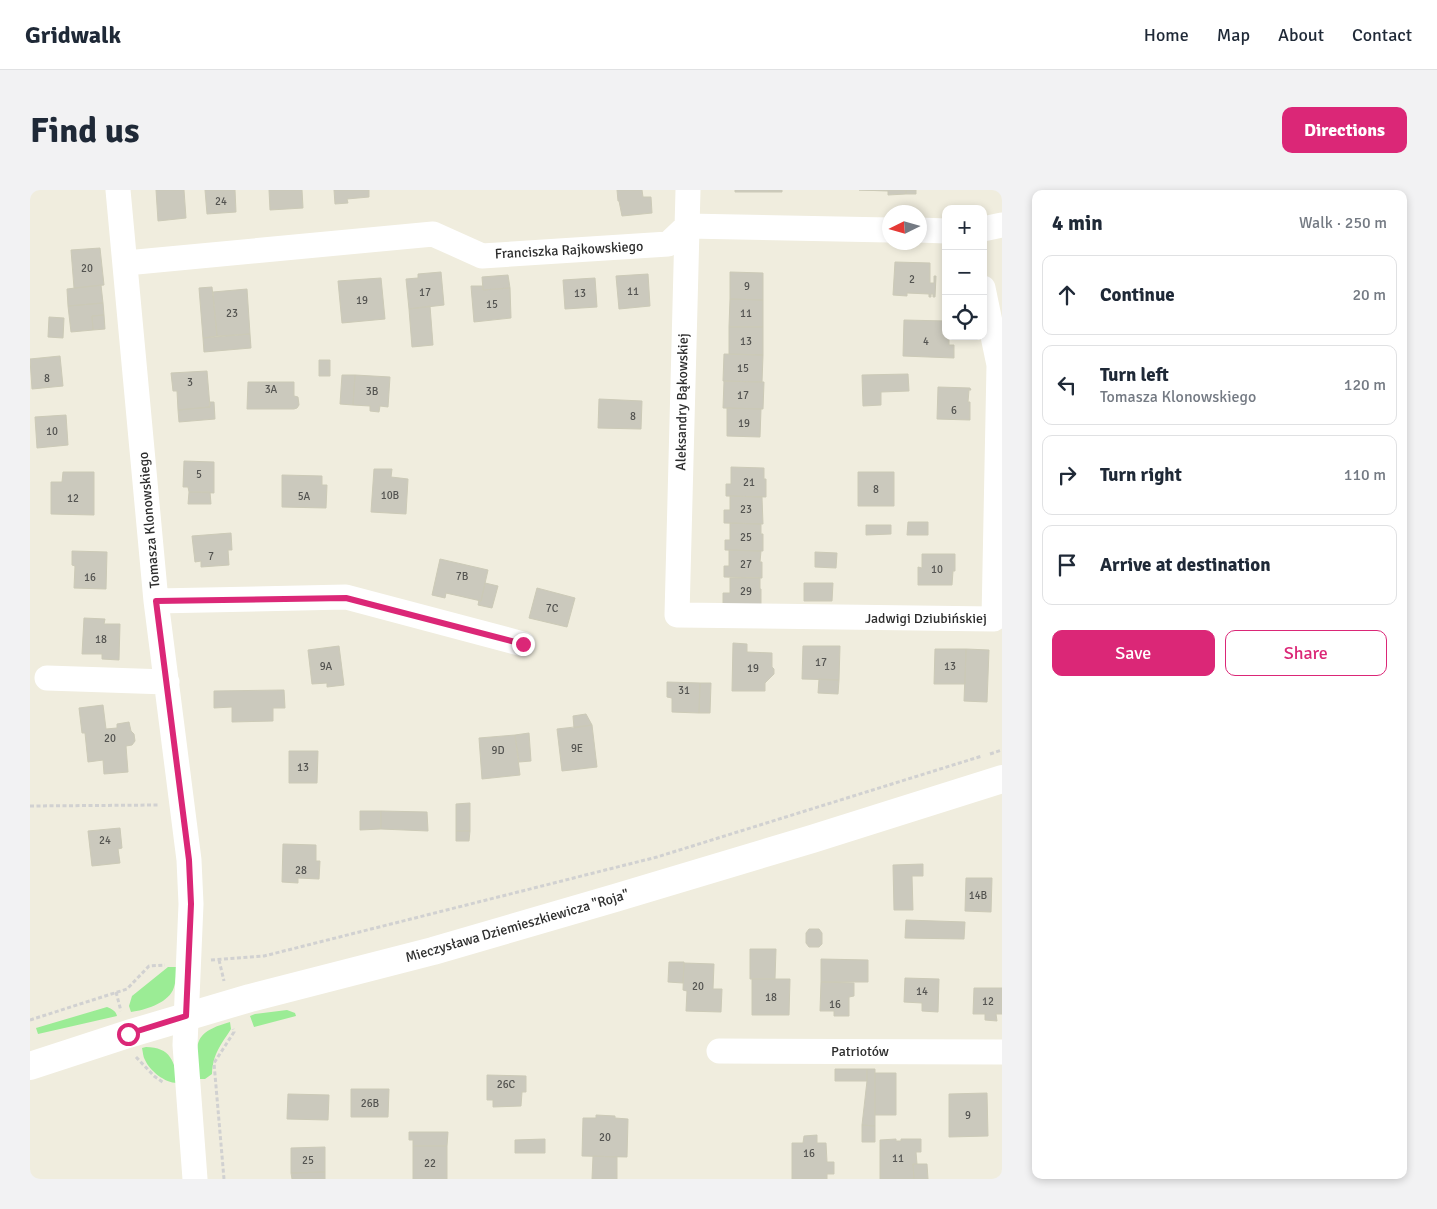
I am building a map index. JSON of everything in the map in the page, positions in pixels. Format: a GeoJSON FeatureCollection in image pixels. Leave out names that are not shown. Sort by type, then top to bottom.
{"type":"FeatureCollection","features":[{"type":"Feature","properties":{"kind":"main road","name":"Mieczysława Dziemieszkiewicza \"Roja\""},"geometry":{"type":"LineString","coordinates":[[30,1066],[186,1016],[433,951],[596,904],[803,842],[1002,779]]}},
{"type":"Feature","properties":{"kind":"street","name":"Tomasza Klonowskiego"},"geometry":{"type":"LineString","coordinates":[[118,190],[156,601],[189,860],[191,904],[185,1045],[195,1179]]}},
{"type":"Feature","properties":{"kind":"street","name":"Aleksandry Bąkowskiej"},"geometry":{"type":"LineString","coordinates":[[677,615],[688,190]]}},
{"type":"Feature","properties":{"kind":"street"},"geometry":{"type":"LineString","coordinates":[[987,228],[1002,225]]}},
{"type":"Feature","properties":{"kind":"street","name":"Franciszka Rajkowskiego"},"geometry":{"type":"LineString","coordinates":[[126,263],[433,234],[482,256],[668,244],[687,226]]}},
{"type":"Feature","properties":{"kind":"street"},"geometry":{"type":"LineString","coordinates":[[687,226],[882,230]]}},
{"type":"Feature","properties":{"kind":"street"},"geometry":{"type":"LineString","coordinates":[[927,230],[942,231]]}},
{"type":"Feature","properties":{"kind":"street","name":"Jadwigi Dziubińskiej"},"geometry":{"type":"LineString","coordinates":[[677,615],[994,619],[999,365],[984,295]]}},
{"type":"Feature","properties":{"kind":"street"},"geometry":{"type":"LineString","coordinates":[[156,601],[346,598],[523,644]]}},
{"type":"Feature","properties":{"kind":"street"},"geometry":{"type":"LineString","coordinates":[[47,678],[167,682]]}},
{"type":"Feature","properties":{"kind":"street","name":"Patriotów"},"geometry":{"type":"LineString","coordinates":[[719,1051],[1002,1052]]}},
{"type":"Feature","properties":{"kind":"path"},"geometry":{"type":"LineString","coordinates":[[30,1020],[127,989],[149,966],[264,956],[656,857],[1002,750]]}},
{"type":"Feature","properties":{"kind":"path"},"geometry":{"type":"LineString","coordinates":[[30,806],[182,805]]}},
{"type":"Feature","properties":{"kind":"path"},"geometry":{"type":"LineString","coordinates":[[219,960],[234,1032],[214,1063],[224,1179]]}},
{"type":"Feature","properties":{"kind":"path"},"geometry":{"type":"LineString","coordinates":[[116,992],[134,1056],[154,1076],[173,1090],[207,1086],[215,1076]]}},
{"type":"Feature","properties":{"kind":"green space"},"geometry":{"type":"Polygon","coordinates":[[[168,967],[177,967],[175,985],[170,995],[155,1006],[131,1012],[129,1006],[132,996],[168,967]]]}},
{"type":"Feature","properties":{"kind":"green space"},"geometry":{"type":"Polygon","coordinates":[[[107,1007],[114,1010],[117,1016],[38,1034],[36,1028],[107,1007]]]}},
{"type":"Feature","properties":{"kind":"green space"},"geometry":{"type":"Polygon","coordinates":[[[287,1010],[295,1013],[296,1016],[254,1027],[250,1016],[255,1014],[287,1010]]]}},
{"type":"Feature","properties":{"kind":"green space"},"geometry":{"type":"Polygon","coordinates":[[[230,1022],[231,1029],[216,1055],[212,1074],[205,1079],[199,1079],[197,1048],[202,1036],[217,1026],[230,1022]]]}},
{"type":"Feature","properties":{"kind":"green space"},"geometry":{"type":"Polygon","coordinates":[[[142,1048],[161,1050],[170,1057],[175,1069],[177,1083],[163,1079],[150,1068],[143,1056],[142,1048]]]}},
{"type":"Feature","properties":{"kind":"building"},"geometry":{"type":"Polygon","coordinates":[[[156,190],[184,190],[186,218],[158,221],[156,190]]]}},
{"type":"Feature","properties":{"kind":"building"},"geometry":{"type":"Polygon","coordinates":[[[205,190],[235,190],[236,212],[207,214],[205,190]]]}},
{"type":"Feature","properties":{"kind":"building"},"geometry":{"type":"Polygon","coordinates":[[[269,190],[302,190],[303,208],[270,210],[269,190]]]}},
{"type":"Feature","properties":{"kind":"building"},"geometry":{"type":"Polygon","coordinates":[[[334,190],[369,190],[369,197],[347,199],[348,203],[335,204],[334,190]]]}},
{"type":"Feature","properties":{"kind":"building"},"geometry":{"type":"Polygon","coordinates":[[[617,190],[642,190],[643,197],[651,197],[652,213],[622,216],[617,190]]]}},
{"type":"Feature","properties":{"kind":"building"},"geometry":{"type":"Polygon","coordinates":[[[735,190],[769,190],[769,192],[735,192],[735,190]]]}},
{"type":"Feature","properties":{"kind":"building"},"geometry":{"type":"Polygon","coordinates":[[[769,190],[782,190],[782,192],[769,192],[769,190]]]}},
{"type":"Feature","properties":{"kind":"building"},"geometry":{"type":"Polygon","coordinates":[[[859,190],[906,190],[906,194],[888,195],[888,191],[859,190]]]}},
{"type":"Feature","properties":{"kind":"building"},"geometry":{"type":"Polygon","coordinates":[[[906,190],[916,190],[916,194],[906,194],[906,190]]]}},
{"type":"Feature","properties":{"kind":"building"},"geometry":{"type":"Polygon","coordinates":[[[100,248],[104,285],[74,288],[71,250],[100,248]]]}},
{"type":"Feature","properties":{"kind":"building"},"geometry":{"type":"Polygon","coordinates":[[[895,262],[930,263],[930,283],[934,283],[934,276],[936,276],[935,297],[933,297],[933,294],[931,294],[931,297],[929,297],[929,294],[907,293],[907,296],[893,295],[895,262]]]}},
{"type":"Feature","properties":{"kind":"building"},"geometry":{"type":"Polygon","coordinates":[[[441,272],[444,305],[409,309],[406,279],[418,278],[418,274],[441,272]]]}},
{"type":"Feature","properties":{"kind":"building"},"geometry":{"type":"Polygon","coordinates":[[[730,272],[763,273],[763,300],[730,299],[730,272]]]}},
{"type":"Feature","properties":{"kind":"building"},"geometry":{"type":"Polygon","coordinates":[[[648,274],[650,306],[619,309],[616,276],[648,274]]]}},
{"type":"Feature","properties":{"kind":"building"},"geometry":{"type":"Polygon","coordinates":[[[508,275],[510,288],[483,290],[482,277],[508,275]]]}},
{"type":"Feature","properties":{"kind":"building"},"geometry":{"type":"Polygon","coordinates":[[[381,278],[385,319],[342,323],[338,281],[381,278]]]}},
{"type":"Feature","properties":{"kind":"building"},"geometry":{"type":"Polygon","coordinates":[[[595,278],[597,307],[565,309],[563,280],[595,278]]]}},
{"type":"Feature","properties":{"kind":"building"},"geometry":{"type":"Polygon","coordinates":[[[101,285],[103,303],[68,306],[67,289],[101,285]]]}},
{"type":"Feature","properties":{"kind":"building"},"geometry":{"type":"Polygon","coordinates":[[[471,286],[483,286],[483,290],[510,288],[511,318],[474,322],[471,286]]]}},
{"type":"Feature","properties":{"kind":"building"},"geometry":{"type":"Polygon","coordinates":[[[212,287],[217,336],[203,338],[199,288],[212,287]]]}},
{"type":"Feature","properties":{"kind":"building"},"geometry":{"type":"Polygon","coordinates":[[[247,289],[250,334],[217,336],[213,292],[247,289]]]}},
{"type":"Feature","properties":{"kind":"building"},"geometry":{"type":"Polygon","coordinates":[[[730,299],[763,300],[763,327],[729,327],[730,299]]]}},
{"type":"Feature","properties":{"kind":"building"},"geometry":{"type":"Polygon","coordinates":[[[103,303],[104,315],[92,316],[93,330],[71,332],[68,306],[103,303]]]}},
{"type":"Feature","properties":{"kind":"building"},"geometry":{"type":"Polygon","coordinates":[[[430,306],[433,345],[412,347],[409,309],[430,306]]]}},
{"type":"Feature","properties":{"kind":"building"},"geometry":{"type":"Polygon","coordinates":[[[104,315],[105,329],[93,330],[92,316],[104,315]]]}},
{"type":"Feature","properties":{"kind":"building"},"geometry":{"type":"Polygon","coordinates":[[[49,317],[64,318],[63,338],[48,337],[49,317]]]}},
{"type":"Feature","properties":{"kind":"building"},"geometry":{"type":"Polygon","coordinates":[[[904,320],[942,321],[942,340],[949,340],[949,345],[954,345],[954,358],[903,356],[904,320]]]}},
{"type":"Feature","properties":{"kind":"building"},"geometry":{"type":"Polygon","coordinates":[[[729,327],[763,327],[763,355],[729,354],[729,327]]]}},
{"type":"Feature","properties":{"kind":"building"},"geometry":{"type":"Polygon","coordinates":[[[250,334],[251,348],[204,352],[203,338],[250,334]]]}},
{"type":"Feature","properties":{"kind":"building"},"geometry":{"type":"Polygon","coordinates":[[[724,354],[763,355],[762,382],[723,381],[724,354]]]}},
{"type":"Feature","properties":{"kind":"building"},"geometry":{"type":"Polygon","coordinates":[[[60,356],[63,386],[32,389],[30,359],[60,356]]]}},
{"type":"Feature","properties":{"kind":"building"},"geometry":{"type":"Polygon","coordinates":[[[319,360],[330,360],[330,376],[319,376],[319,360]]]}},
{"type":"Feature","properties":{"kind":"building"},"geometry":{"type":"Polygon","coordinates":[[[207,371],[210,407],[178,410],[177,391],[173,391],[171,373],[207,371]]]}},
{"type":"Feature","properties":{"kind":"building"},"geometry":{"type":"Polygon","coordinates":[[[908,374],[909,391],[881,392],[881,405],[863,406],[862,375],[908,374]]]}},
{"type":"Feature","properties":{"kind":"building"},"geometry":{"type":"Polygon","coordinates":[[[342,375],[355,375],[353,405],[340,404],[342,375]]]}},
{"type":"Feature","properties":{"kind":"building"},"geometry":{"type":"Polygon","coordinates":[[[355,375],[390,377],[388,407],[380,406],[379,412],[370,411],[370,406],[353,405],[355,375]]]}},
{"type":"Feature","properties":{"kind":"building"},"geometry":{"type":"Polygon","coordinates":[[[724,381],[764,382],[763,409],[723,408],[724,381]]]}},
{"type":"Feature","properties":{"kind":"building"},"geometry":{"type":"Polygon","coordinates":[[[248,382],[294,382],[294,396],[298,397],[299,405],[294,409],[247,409],[248,382]]]}},
{"type":"Feature","properties":{"kind":"building"},"geometry":{"type":"Polygon","coordinates":[[[938,387],[970,388],[968,402],[970,402],[970,420],[937,419],[938,387]]]}},
{"type":"Feature","properties":{"kind":"building"},"geometry":{"type":"Polygon","coordinates":[[[599,399],[642,401],[641,429],[598,428],[599,399]]]}},
{"type":"Feature","properties":{"kind":"building"},"geometry":{"type":"Polygon","coordinates":[[[210,402],[214,402],[215,419],[179,422],[178,410],[210,407],[210,402]]]}},
{"type":"Feature","properties":{"kind":"building"},"geometry":{"type":"Polygon","coordinates":[[[727,408],[761,409],[760,437],[727,436],[727,408]]]}},
{"type":"Feature","properties":{"kind":"building"},"geometry":{"type":"Polygon","coordinates":[[[66,415],[68,445],[37,448],[35,417],[66,415]]]}},
{"type":"Feature","properties":{"kind":"building"},"geometry":{"type":"Polygon","coordinates":[[[184,461],[214,462],[214,493],[189,492],[188,487],[183,487],[184,461]]]}},
{"type":"Feature","properties":{"kind":"building"},"geometry":{"type":"Polygon","coordinates":[[[731,467],[764,468],[766,497],[726,496],[726,484],[731,484],[731,467]]]}},
{"type":"Feature","properties":{"kind":"building"},"geometry":{"type":"Polygon","coordinates":[[[374,469],[392,469],[391,477],[408,479],[406,514],[371,512],[374,469]]]}},
{"type":"Feature","properties":{"kind":"building"},"geometry":{"type":"Polygon","coordinates":[[[63,472],[94,472],[94,515],[51,514],[51,482],[62,482],[63,472]]]}},
{"type":"Feature","properties":{"kind":"building"},"geometry":{"type":"Polygon","coordinates":[[[858,472],[894,472],[894,506],[858,506],[858,472]]]}},
{"type":"Feature","properties":{"kind":"building"},"geometry":{"type":"Polygon","coordinates":[[[282,475],[322,476],[322,485],[327,485],[326,508],[282,507],[282,475]]]}},
{"type":"Feature","properties":{"kind":"building"},"geometry":{"type":"Polygon","coordinates":[[[189,492],[210,492],[211,504],[188,504],[189,492]]]}},
{"type":"Feature","properties":{"kind":"building"},"geometry":{"type":"Polygon","coordinates":[[[730,496],[762,497],[763,524],[724,523],[724,510],[730,510],[730,496]]]}},
{"type":"Feature","properties":{"kind":"building"},"geometry":{"type":"Polygon","coordinates":[[[908,522],[928,522],[928,535],[907,535],[908,522]]]}},
{"type":"Feature","properties":{"kind":"building"},"geometry":{"type":"Polygon","coordinates":[[[730,523],[761,524],[763,551],[725,550],[725,540],[730,540],[730,523]]]}},
{"type":"Feature","properties":{"kind":"building"},"geometry":{"type":"Polygon","coordinates":[[[866,525],[891,525],[891,534],[866,535],[866,525]]]}},
{"type":"Feature","properties":{"kind":"building"},"geometry":{"type":"Polygon","coordinates":[[[231,533],[232,550],[228,550],[229,565],[201,567],[201,561],[195,562],[192,536],[231,533]]]}},
{"type":"Feature","properties":{"kind":"building"},"geometry":{"type":"Polygon","coordinates":[[[729,550],[761,551],[762,578],[724,577],[724,566],[729,566],[729,550]]]}},
{"type":"Feature","properties":{"kind":"building"},"geometry":{"type":"Polygon","coordinates":[[[72,551],[107,552],[106,589],[74,588],[75,566],[72,565],[72,551]]]}},
{"type":"Feature","properties":{"kind":"building"},"geometry":{"type":"Polygon","coordinates":[[[815,552],[837,553],[836,568],[815,567],[815,552]]]}},
{"type":"Feature","properties":{"kind":"building"},"geometry":{"type":"Polygon","coordinates":[[[922,554],[955,554],[955,571],[953,571],[952,585],[918,585],[918,567],[922,568],[922,554]]]}},
{"type":"Feature","properties":{"kind":"building"},"geometry":{"type":"Polygon","coordinates":[[[440,559],[488,570],[481,601],[446,593],[445,598],[432,595],[440,559]]]}},
{"type":"Feature","properties":{"kind":"building"},"geometry":{"type":"Polygon","coordinates":[[[730,578],[760,578],[761,606],[723,605],[723,593],[730,593],[730,578]]]}},
{"type":"Feature","properties":{"kind":"building"},"geometry":{"type":"Polygon","coordinates":[[[485,583],[498,586],[492,608],[478,605],[479,600],[481,601],[485,583]]]}},
{"type":"Feature","properties":{"kind":"building"},"geometry":{"type":"Polygon","coordinates":[[[804,583],[833,583],[832,601],[804,601],[804,583]]]}},
{"type":"Feature","properties":{"kind":"building"},"geometry":{"type":"Polygon","coordinates":[[[537,588],[575,598],[567,627],[529,618],[537,588]]]}},
{"type":"Feature","properties":{"kind":"building"},"geometry":{"type":"Polygon","coordinates":[[[84,618],[105,619],[104,624],[120,624],[119,660],[102,659],[102,654],[82,654],[84,618]]]}},
{"type":"Feature","properties":{"kind":"building"},"geometry":{"type":"Polygon","coordinates":[[[733,643],[747,644],[747,652],[772,653],[774,674],[765,683],[765,691],[732,691],[733,643]]]}},
{"type":"Feature","properties":{"kind":"building"},"geometry":{"type":"Polygon","coordinates":[[[339,646],[344,685],[327,687],[327,683],[312,684],[308,650],[339,646]]]}},
{"type":"Feature","properties":{"kind":"building"},"geometry":{"type":"Polygon","coordinates":[[[803,646],[840,646],[839,680],[802,679],[803,646]]]}},
{"type":"Feature","properties":{"kind":"building"},"geometry":{"type":"Polygon","coordinates":[[[935,649],[966,649],[965,684],[934,684],[935,649]]]}},
{"type":"Feature","properties":{"kind":"building"},"geometry":{"type":"Polygon","coordinates":[[[966,649],[989,650],[987,702],[964,701],[966,649]]]}},
{"type":"Feature","properties":{"kind":"building"},"geometry":{"type":"Polygon","coordinates":[[[819,679],[839,680],[838,694],[818,693],[819,679]]]}},
{"type":"Feature","properties":{"kind":"building"},"geometry":{"type":"Polygon","coordinates":[[[667,682],[700,683],[699,713],[672,712],[672,698],[667,697],[667,682]]]}},
{"type":"Feature","properties":{"kind":"building"},"geometry":{"type":"Polygon","coordinates":[[[700,683],[711,683],[710,713],[699,713],[700,683]]]}},
{"type":"Feature","properties":{"kind":"building"},"geometry":{"type":"Polygon","coordinates":[[[284,690],[285,708],[273,708],[273,721],[232,722],[232,707],[214,708],[214,691],[284,690]]]}},
{"type":"Feature","properties":{"kind":"building"},"geometry":{"type":"Polygon","coordinates":[[[103,705],[106,729],[117,728],[117,724],[129,722],[131,731],[134,734],[135,741],[132,745],[126,746],[128,772],[104,774],[103,760],[88,762],[85,733],[82,733],[79,708],[103,705]]]}},
{"type":"Feature","properties":{"kind":"building"},"geometry":{"type":"Polygon","coordinates":[[[586,714],[592,725],[574,728],[573,716],[586,714]]]}},
{"type":"Feature","properties":{"kind":"building"},"geometry":{"type":"Polygon","coordinates":[[[592,725],[597,767],[562,771],[557,729],[592,725]]]}},
{"type":"Feature","properties":{"kind":"building"},"geometry":{"type":"Polygon","coordinates":[[[529,733],[531,761],[519,762],[515,735],[529,733]]]}},
{"type":"Feature","properties":{"kind":"building"},"geometry":{"type":"Polygon","coordinates":[[[515,735],[520,775],[482,779],[479,738],[515,735]]]}},
{"type":"Feature","properties":{"kind":"building"},"geometry":{"type":"Polygon","coordinates":[[[289,751],[318,751],[317,783],[289,783],[289,751]]]}},
{"type":"Feature","properties":{"kind":"building"},"geometry":{"type":"Polygon","coordinates":[[[470,803],[470,831],[456,831],[456,804],[470,803]]]}},
{"type":"Feature","properties":{"kind":"building"},"geometry":{"type":"Polygon","coordinates":[[[360,811],[381,811],[381,829],[360,830],[360,811]]]}},
{"type":"Feature","properties":{"kind":"building"},"geometry":{"type":"Polygon","coordinates":[[[381,811],[427,812],[428,831],[381,829],[381,811]]]}},
{"type":"Feature","properties":{"kind":"building"},"geometry":{"type":"Polygon","coordinates":[[[120,828],[122,848],[118,849],[120,863],[92,866],[88,831],[120,828]]]}},
{"type":"Feature","properties":{"kind":"building"},"geometry":{"type":"Polygon","coordinates":[[[456,831],[470,831],[469,841],[456,841],[456,831]]]}},
{"type":"Feature","properties":{"kind":"building"},"geometry":{"type":"Polygon","coordinates":[[[283,844],[316,845],[316,861],[320,861],[319,879],[298,878],[298,883],[282,882],[283,844]]]}},
{"type":"Feature","properties":{"kind":"building"},"geometry":{"type":"Polygon","coordinates":[[[923,864],[923,876],[912,876],[913,910],[894,910],[893,865],[923,864]]]}},
{"type":"Feature","properties":{"kind":"building"},"geometry":{"type":"Polygon","coordinates":[[[966,878],[992,878],[991,912],[965,911],[966,878]]]}},
{"type":"Feature","properties":{"kind":"building"},"geometry":{"type":"Polygon","coordinates":[[[906,920],[965,922],[964,939],[905,938],[906,920]]]}},
{"type":"Feature","properties":{"kind":"building"},"geometry":{"type":"Polygon","coordinates":[[[809,929],[819,929],[822,933],[822,944],[819,947],[809,947],[806,943],[806,933],[809,929]]]}},
{"type":"Feature","properties":{"kind":"building"},"geometry":{"type":"Polygon","coordinates":[[[750,949],[776,949],[775,979],[750,979],[750,949]]]}},
{"type":"Feature","properties":{"kind":"building"},"geometry":{"type":"Polygon","coordinates":[[[821,959],[868,960],[868,982],[821,982],[821,959]]]}},
{"type":"Feature","properties":{"kind":"building"},"geometry":{"type":"Polygon","coordinates":[[[669,962],[684,962],[683,983],[668,982],[669,962]]]}},
{"type":"Feature","properties":{"kind":"building"},"geometry":{"type":"Polygon","coordinates":[[[684,963],[714,964],[713,989],[722,989],[721,1012],[686,1011],[687,991],[683,990],[684,963]]]}},
{"type":"Feature","properties":{"kind":"building"},"geometry":{"type":"Polygon","coordinates":[[[905,978],[939,979],[938,1012],[922,1011],[922,1003],[904,1002],[905,978]]]}},
{"type":"Feature","properties":{"kind":"building"},"geometry":{"type":"Polygon","coordinates":[[[752,979],[790,979],[789,1015],[752,1015],[752,979]]]}},
{"type":"Feature","properties":{"kind":"building"},"geometry":{"type":"Polygon","coordinates":[[[821,982],[854,983],[854,996],[849,997],[849,1016],[834,1016],[834,1011],[820,1011],[821,982]]]}},
{"type":"Feature","properties":{"kind":"building"},"geometry":{"type":"Polygon","coordinates":[[[974,988],[1002,988],[1002,1014],[996,1014],[997,1021],[985,1020],[985,1014],[973,1014],[974,988]]]}},
{"type":"Feature","properties":{"kind":"building"},"geometry":{"type":"Polygon","coordinates":[[[835,1069],[867,1069],[867,1081],[835,1081],[835,1069]]]}},
{"type":"Feature","properties":{"kind":"building"},"geometry":{"type":"Polygon","coordinates":[[[867,1069],[875,1069],[875,1126],[862,1125],[867,1069]]]}},
{"type":"Feature","properties":{"kind":"building"},"geometry":{"type":"Polygon","coordinates":[[[875,1073],[896,1073],[896,1115],[875,1115],[875,1073]]]}},
{"type":"Feature","properties":{"kind":"building"},"geometry":{"type":"Polygon","coordinates":[[[487,1075],[526,1076],[526,1092],[522,1092],[521,1106],[493,1107],[493,1100],[487,1100],[487,1075]]]}},
{"type":"Feature","properties":{"kind":"building"},"geometry":{"type":"Polygon","coordinates":[[[351,1089],[389,1089],[388,1117],[351,1117],[351,1089]]]}},
{"type":"Feature","properties":{"kind":"building"},"geometry":{"type":"Polygon","coordinates":[[[987,1093],[988,1136],[949,1137],[949,1094],[987,1093]]]}},
{"type":"Feature","properties":{"kind":"building"},"geometry":{"type":"Polygon","coordinates":[[[288,1094],[329,1095],[328,1120],[287,1119],[288,1094]]]}},
{"type":"Feature","properties":{"kind":"building"},"geometry":{"type":"Polygon","coordinates":[[[596,1115],[628,1119],[627,1157],[582,1156],[583,1118],[596,1118],[596,1115]]]}},
{"type":"Feature","properties":{"kind":"building"},"geometry":{"type":"Polygon","coordinates":[[[862,1125],[875,1126],[875,1142],[862,1142],[862,1125]]]}},
{"type":"Feature","properties":{"kind":"building"},"geometry":{"type":"Polygon","coordinates":[[[409,1132],[448,1132],[447,1146],[413,1146],[413,1140],[409,1140],[409,1132]]]}},
{"type":"Feature","properties":{"kind":"building"},"geometry":{"type":"Polygon","coordinates":[[[817,1135],[817,1143],[826,1143],[827,1162],[834,1162],[834,1174],[827,1174],[827,1179],[792,1179],[792,1143],[803,1143],[804,1136],[817,1135]]]}},
{"type":"Feature","properties":{"kind":"building"},"geometry":{"type":"Polygon","coordinates":[[[545,1139],[545,1153],[515,1153],[515,1140],[545,1139]]]}},
{"type":"Feature","properties":{"kind":"building"},"geometry":{"type":"Polygon","coordinates":[[[896,1139],[896,1141],[901,1141],[901,1139],[921,1139],[921,1152],[916,1152],[917,1164],[913,1164],[914,1179],[880,1179],[880,1140],[896,1139]]]}},
{"type":"Feature","properties":{"kind":"building"},"geometry":{"type":"Polygon","coordinates":[[[413,1146],[447,1146],[447,1179],[413,1179],[413,1146]]]}},
{"type":"Feature","properties":{"kind":"building"},"geometry":{"type":"Polygon","coordinates":[[[325,1147],[325,1172],[291,1173],[291,1148],[325,1147]]]}},
{"type":"Feature","properties":{"kind":"building"},"geometry":{"type":"Polygon","coordinates":[[[593,1156],[617,1157],[617,1179],[592,1179],[593,1156]]]}},
{"type":"Feature","properties":{"kind":"building"},"geometry":{"type":"Polygon","coordinates":[[[913,1164],[927,1164],[928,1179],[914,1179],[913,1164]]]}},
{"type":"Feature","properties":{"kind":"building"},"geometry":{"type":"Polygon","coordinates":[[[325,1172],[325,1179],[292,1179],[291,1173],[325,1172]]]}},
{"type":"Feature","properties":{"kind":"route"},"geometry":{"type":"LineString","coordinates":[[128,1034],[186,1016],[191,904],[189,860],[156,601],[346,598],[523,644]]}}]}
